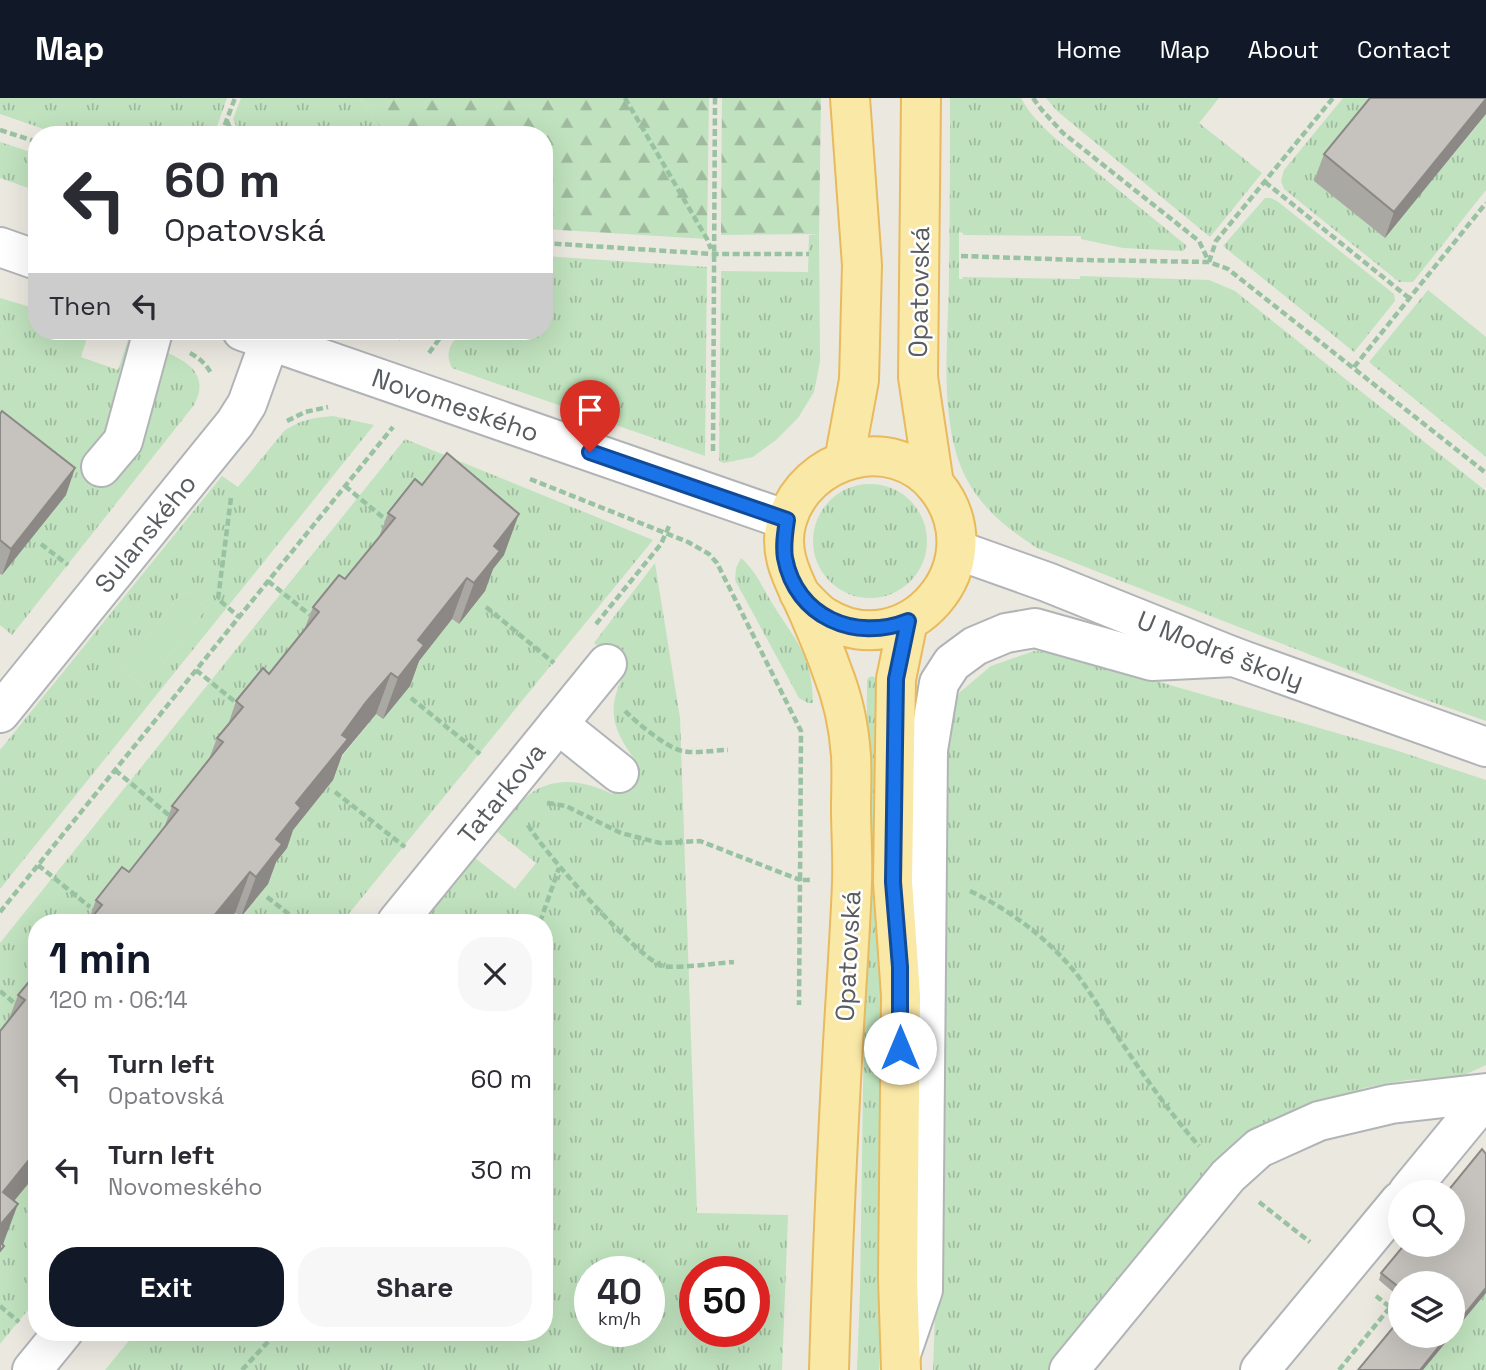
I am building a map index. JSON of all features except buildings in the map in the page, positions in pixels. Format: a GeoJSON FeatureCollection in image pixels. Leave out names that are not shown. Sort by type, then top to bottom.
{"type":"FeatureCollection","features":[{"type":"Feature","properties":{"kind":"main road"},"geometry":{"type":"LineString","coordinates":[[844,461],[859,380],[862,265],[849,98]]}},
{"type":"Feature","properties":{"kind":"main road","name":"Opatovská"},"geometry":{"type":"LineString","coordinates":[[921,98],[918,377],[934,484]]}},
{"type":"Feature","properties":{"kind":"main road","name":"Opatovská"},"geometry":{"type":"LineString","coordinates":[[799,593],[820,614],[848,627],[878,629],[894,627],[908,621],[926,609],[942,592],[952,572],[957,550],[957,532],[945,499],[934,484],[915,468],[893,459],[868,457],[844,461],[824,470],[808,483],[787,520],[785,533],[788,570],[820,639],[841,696],[851,755],[852,881],[834,1205],[829,1370]]}},
{"type":"Feature","properties":{"kind":"main road","name":"Opatovská"},"geometry":{"type":"LineString","coordinates":[[901,1362],[898,1278],[901,996],[893,882],[896,679],[908,621]]}},
{"type":"Feature","properties":{"kind":"street"},"geometry":{"type":"LineString","coordinates":[[0,247],[28,257]]}},
{"type":"Feature","properties":{"kind":"street"},"geometry":{"type":"LineString","coordinates":[[101,467],[123,442],[151,340]]}},
{"type":"Feature","properties":{"kind":"street","name":"Sulanského"},"geometry":{"type":"LineString","coordinates":[[0,713],[235,423],[247,404],[255,340]]}},
{"type":"Feature","properties":{"kind":"street","name":"Novomeského"},"geometry":{"type":"LineString","coordinates":[[268,340],[787,520]]}},
{"type":"Feature","properties":{"kind":"street","name":"U Modré školy"},"geometry":{"type":"LineString","coordinates":[[957,550],[1047,582],[1234,657],[1486,747]]}},
{"type":"Feature","properties":{"kind":"street"},"geometry":{"type":"LineString","coordinates":[[901,1362],[923,1290],[928,750],[939,682],[952,663],[975,646],[1006,633],[1035,628],[1152,661],[1234,657]]}},
{"type":"Feature","properties":{"kind":"street","name":"Tatarkova"},"geometry":{"type":"LineString","coordinates":[[405,914],[510,802],[558,724],[586,671]]}},
{"type":"Feature","properties":{"kind":"street"},"geometry":{"type":"LineString","coordinates":[[558,724],[619,774]]}},
{"type":"Feature","properties":{"kind":"street"},"geometry":{"type":"LineString","coordinates":[[1069,1370],[1228,1176],[1259,1148],[1319,1121],[1391,1104],[1486,1095]]}},
{"type":"Feature","properties":{"kind":"street"},"geometry":{"type":"LineString","coordinates":[[1418,1180],[1486,1095]]}},
{"type":"Feature","properties":{"kind":"street"},"geometry":{"type":"LineString","coordinates":[[1260,1370],[1388,1216]]}},
{"type":"Feature","properties":{"kind":"street"},"geometry":{"type":"LineString","coordinates":[[32,1370],[56,1341]]}},
{"type":"Feature","properties":{"kind":"path"},"geometry":{"type":"LineString","coordinates":[[224,126],[235,98]]}},
{"type":"Feature","properties":{"kind":"path"},"geometry":{"type":"LineString","coordinates":[[625,98],[707,239],[713,254]]}},
{"type":"Feature","properties":{"kind":"path"},"geometry":{"type":"LineString","coordinates":[[599,620],[660,544],[713,454],[715,98]]}},
{"type":"Feature","properties":{"kind":"path"},"geometry":{"type":"LineString","coordinates":[[1033,98],[1063,133],[1199,241],[1209,262]]}},
{"type":"Feature","properties":{"kind":"path"},"geometry":{"type":"LineString","coordinates":[[1209,262],[1216,241],[1332,98]]}},
{"type":"Feature","properties":{"kind":"path"},"geometry":{"type":"LineString","coordinates":[[226,120],[229,126]]}},
{"type":"Feature","properties":{"kind":"path"},"geometry":{"type":"LineString","coordinates":[[0,130],[28,139]]}},
{"type":"Feature","properties":{"kind":"path"},"geometry":{"type":"LineString","coordinates":[[1265,182],[1409,298]]}},
{"type":"Feature","properties":{"kind":"path"},"geometry":{"type":"LineString","coordinates":[[1354,367],[1486,203]]}},
{"type":"Feature","properties":{"kind":"path"},"geometry":{"type":"LineString","coordinates":[[553,244],[713,254],[809,254]]}},
{"type":"Feature","properties":{"kind":"path"},"geometry":{"type":"LineString","coordinates":[[957,256],[1209,262],[1228,269],[1486,473]]}},
{"type":"Feature","properties":{"kind":"path"},"geometry":{"type":"LineString","coordinates":[[247,404],[283,423],[305,412],[329,407]]}},
{"type":"Feature","properties":{"kind":"path"},"geometry":{"type":"LineString","coordinates":[[0,912],[394,425],[384,422]]}},
{"type":"Feature","properties":{"kind":"path"},"geometry":{"type":"LineString","coordinates":[[345,486],[386,520]]}},
{"type":"Feature","properties":{"kind":"path"},"geometry":{"type":"LineString","coordinates":[[233,489],[218,599],[239,617]]}},
{"type":"Feature","properties":{"kind":"path"},"geometry":{"type":"LineString","coordinates":[[665,533],[709,554],[717,563],[801,731],[800,880]]}},
{"type":"Feature","properties":{"kind":"path"},"geometry":{"type":"LineString","coordinates":[[41,544],[75,570]]}},
{"type":"Feature","properties":{"kind":"path"},"geometry":{"type":"LineString","coordinates":[[268,581],[310,615]]}},
{"type":"Feature","properties":{"kind":"path"},"geometry":{"type":"LineString","coordinates":[[486,607],[586,671],[635,721],[672,748],[684,751],[728,750]]}},
{"type":"Feature","properties":{"kind":"path"},"geometry":{"type":"LineString","coordinates":[[197,670],[240,707]]}},
{"type":"Feature","properties":{"kind":"path"},"geometry":{"type":"LineString","coordinates":[[411,698],[486,759]]}},
{"type":"Feature","properties":{"kind":"path"},"geometry":{"type":"LineString","coordinates":[[115,770],[170,816]]}},
{"type":"Feature","properties":{"kind":"path"},"geometry":{"type":"LineString","coordinates":[[335,792],[411,852]]}},
{"type":"Feature","properties":{"kind":"path"},"geometry":{"type":"LineString","coordinates":[[510,802],[566,806],[621,833],[660,843],[700,841],[800,880],[813,880]]}},
{"type":"Feature","properties":{"kind":"path"},"geometry":{"type":"LineString","coordinates":[[510,802],[559,868],[649,958],[660,965],[671,967],[734,962]]}},
{"type":"Feature","properties":{"kind":"path"},"geometry":{"type":"LineString","coordinates":[[38,865],[90,907]]}},
{"type":"Feature","properties":{"kind":"path"},"geometry":{"type":"LineString","coordinates":[[543,914],[559,868]]}},
{"type":"Feature","properties":{"kind":"path"},"geometry":{"type":"LineString","coordinates":[[968,890],[995,903],[1030,928],[1076,973],[1154,1090],[1216,1166],[1388,1305]]}},
{"type":"Feature","properties":{"kind":"path"},"geometry":{"type":"LineString","coordinates":[[267,897],[289,914]]}},
{"type":"Feature","properties":{"kind":"path"},"geometry":{"type":"LineString","coordinates":[[0,991],[18,1006]]}},
{"type":"Feature","properties":{"kind":"path"},"geometry":{"type":"LineString","coordinates":[[0,1306],[25,1327]]}},
{"type":"Feature","properties":{"kind":"path"},"geometry":{"type":"LineString","coordinates":[[1339,1370],[1388,1309]]}},
{"type":"Feature","properties":{"kind":"path"},"geometry":{"type":"LineString","coordinates":[[242,1370],[269,1341]]}},
{"type":"Feature","properties":{"kind":"green space"},"geometry":{"type":"Polygon","coordinates":[[[0,98],[227,98],[217,126],[35,126],[0,114],[0,98]]]}},
{"type":"Feature","properties":{"kind":"green space"},"geometry":{"type":"Polygon","coordinates":[[[241,98],[359,98],[379,126],[236,126],[233,119],[241,98]]]}},
{"type":"Feature","properties":{"kind":"green space"},"geometry":{"type":"Polygon","coordinates":[[[359,98],[709,98],[707,239],[553,230],[553,126],[379,126],[359,98]]]}},
{"type":"Feature","properties":{"kind":"green space"},"geometry":{"type":"Polygon","coordinates":[[[722,98],[821,98],[819,234],[721,235],[722,98]]]}},
{"type":"Feature","properties":{"kind":"green space"},"geometry":{"type":"Polygon","coordinates":[[[950,98],[1021,98],[1032,115],[1056,139],[1187,246],[1183,251],[1123,248],[1081,239],[1081,236],[963,235],[959,232],[959,279],[1080,279],[1080,276],[1209,280],[1235,291],[1486,491],[1486,721],[1037,548],[988,509],[972,489],[957,455],[948,404],[950,98]]]}},
{"type":"Feature","properties":{"kind":"green space"},"geometry":{"type":"Polygon","coordinates":[[[1046,98],[1219,98],[1199,123],[1262,173],[1210,237],[1057,111],[1046,98]]]}},
{"type":"Feature","properties":{"kind":"green space"},"geometry":{"type":"Polygon","coordinates":[[[1343,98],[1381,98],[1423,191],[1486,112],[1486,190],[1413,282],[1399,282],[1284,189],[1281,181],[1284,170],[1343,98]]]}},
{"type":"Feature","properties":{"kind":"green space"},"geometry":{"type":"Polygon","coordinates":[[[0,142],[28,151],[28,188],[0,178],[0,142]]]}},
{"type":"Feature","properties":{"kind":"green space"},"geometry":{"type":"Polygon","coordinates":[[[1265,198],[1277,201],[1394,294],[1395,301],[1354,352],[1223,246],[1265,198]]]}},
{"type":"Feature","properties":{"kind":"green space"},"geometry":{"type":"Polygon","coordinates":[[[819,234],[820,362],[814,392],[798,418],[776,440],[753,457],[724,463],[719,461],[721,271],[808,272],[809,235],[819,234]]]}},
{"type":"Feature","properties":{"kind":"green space"},"geometry":{"type":"Polygon","coordinates":[[[553,257],[707,267],[705,456],[452,368],[449,353],[455,340],[553,340],[553,257]]]}},
{"type":"Feature","properties":{"kind":"green space"},"geometry":{"type":"Polygon","coordinates":[[[1428,290],[1486,337],[1486,457],[1369,362],[1428,290]]]}},
{"type":"Feature","properties":{"kind":"green space"},"geometry":{"type":"Polygon","coordinates":[[[0,298],[28,306],[28,340],[86,340],[81,357],[118,370],[128,340],[181,360],[192,368],[198,378],[199,390],[194,405],[12,635],[0,625],[0,574],[2,575],[65,495],[0,443],[0,298]]]}},
{"type":"Feature","properties":{"kind":"green space"},"geometry":{"type":"Polygon","coordinates":[[[333,416],[374,425],[0,889],[0,750],[222,476],[238,487],[285,430],[315,418],[333,416]],[[184,590],[121,669],[144,687],[207,608],[184,590]]]}},
{"type":"Feature","properties":{"kind":"green space"},"geometry":{"type":"Polygon","coordinates":[[[405,439],[653,540],[349,914],[244,914],[267,885],[275,839],[307,812],[333,780],[327,775],[376,714],[383,718],[409,686],[403,680],[452,619],[459,624],[485,591],[228,747],[102,914],[28,914],[28,1019],[0,1053],[0,943],[405,439]]]}},
{"type":"Feature","properties":{"kind":"green space"},"geometry":{"type":"Polygon","coordinates":[[[870,484],[892,488],[910,501],[923,519],[927,541],[923,563],[910,581],[892,594],[870,598],[848,594],[830,581],[817,563],[813,541],[817,519],[830,501],[848,488],[870,484]]]}},
{"type":"Feature","properties":{"kind":"green space"},"geometry":{"type":"Polygon","coordinates":[[[741,558],[755,574],[801,649],[810,672],[813,703],[799,698],[735,580],[736,568],[741,558]]]}},
{"type":"Feature","properties":{"kind":"green space"},"geometry":{"type":"Polygon","coordinates":[[[655,563],[680,718],[697,1213],[788,1215],[782,1370],[105,1370],[129,1341],[553,1341],[553,914],[430,914],[475,858],[515,889],[536,863],[496,831],[513,810],[535,791],[567,782],[590,785],[612,794],[637,763],[622,740],[614,719],[615,697],[626,670],[594,643],[655,563]]]}},
{"type":"Feature","properties":{"kind":"green space"},"geometry":{"type":"Polygon","coordinates":[[[184,590],[207,608],[144,687],[121,669],[184,590]]]}},
{"type":"Feature","properties":{"kind":"green space"},"geometry":{"type":"Polygon","coordinates":[[[1034,651],[1059,653],[1392,749],[1486,780],[1486,1065],[1460,1077],[1407,1080],[1364,1088],[1297,1111],[1205,1177],[1049,1370],[933,1370],[939,1204],[943,749],[948,715],[960,692],[991,666],[1034,651]]]}},
{"type":"Feature","properties":{"kind":"green space"},"geometry":{"type":"Polygon","coordinates":[[[872,676],[877,679],[878,869],[866,869],[867,681],[872,676]]]}},
{"type":"Feature","properties":{"kind":"green space"},"geometry":{"type":"Polygon","coordinates":[[[881,894],[882,1279],[879,1370],[857,1370],[866,895],[881,894]]]}},
{"type":"Feature","properties":{"kind":"green space"},"geometry":{"type":"Polygon","coordinates":[[[28,1184],[28,1310],[0,1344],[0,1206],[14,1201],[28,1184]]]}},
{"type":"Feature","properties":{"kind":"green space"},"geometry":{"type":"Polygon","coordinates":[[[1486,1293],[1486,1370],[1423,1370],[1441,1348],[1465,1348],[1465,1319],[1486,1293]]]}},
{"type":"Feature","properties":{"kind":"route"},"geometry":{"type":"LineString","coordinates":[[590,452],[787,520],[785,558],[793,582],[809,604],[834,622],[848,627],[878,629],[894,627],[908,621],[896,679],[893,882],[900,967],[900,1048]]}}]}
